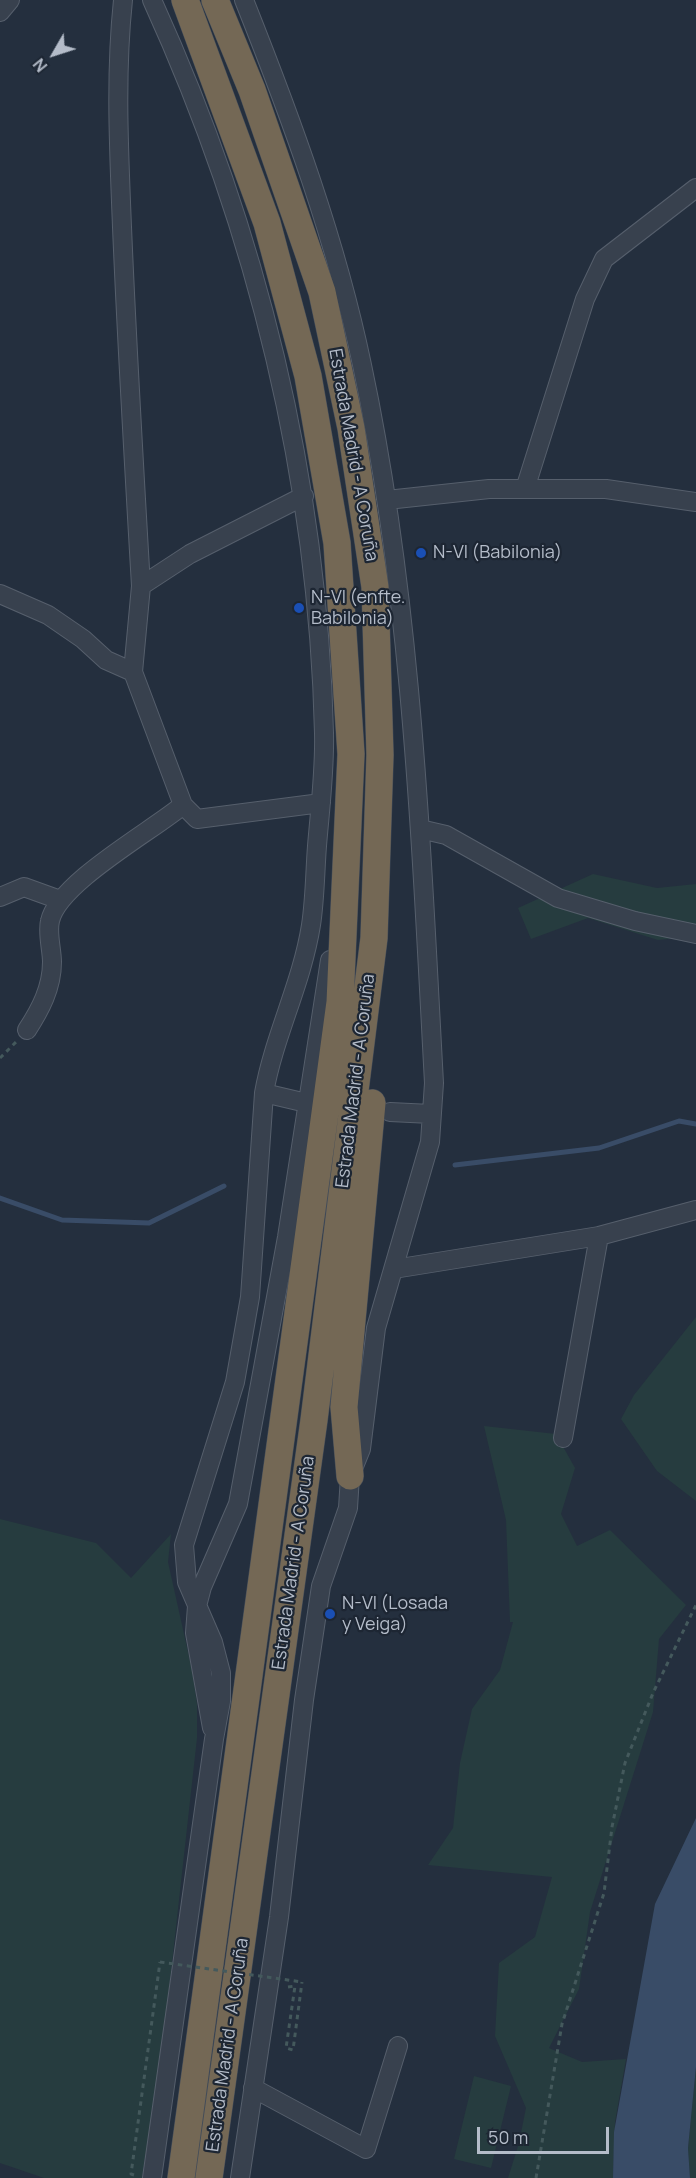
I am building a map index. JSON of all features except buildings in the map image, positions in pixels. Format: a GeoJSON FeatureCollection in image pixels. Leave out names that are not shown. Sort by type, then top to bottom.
{"type":"FeatureCollection","features":[{"type":"Feature","properties":{"kind":"highway","name":"Estrada Madrid - A Coruña"},"geometry":{"type":"LineString","coordinates":[[181,2178],[340,1002],[351,754],[337,543],[308,376],[267,223],[185,0]]}},
{"type":"Feature","properties":{"kind":"highway","name":"Estrada Madrid - A Coruña"},"geometry":{"type":"LineString","coordinates":[[209,2178],[314,1420],[375,938],[380,755],[375,587],[351,428],[322,292],[252,90],[215,0]]}},
{"type":"Feature","properties":{"kind":"highway"},"geometry":{"type":"LineString","coordinates":[[350,1476],[344,1407],[386,957],[393,820],[390,725],[377,636]]}},
{"type":"Feature","properties":{"kind":"street"},"geometry":{"type":"LineString","coordinates":[[0,12],[10,0]]}},
{"type":"Feature","properties":{"kind":"street"},"geometry":{"type":"LineString","coordinates":[[123,0],[119,39],[118,112],[127,355],[141,586],[133,672],[183,805],[197,819],[321,803]]}},
{"type":"Feature","properties":{"kind":"street"},"geometry":{"type":"LineString","coordinates":[[152,0],[190,83],[235,209],[277,366],[304,496],[324,734],[311,926],[289,1009],[269,1067],[264,1094],[250,1297],[235,1382],[184,1545],[187,1582],[213,1642],[221,1673],[221,1701],[152,2178]]}},
{"type":"Feature","properties":{"kind":"street"},"geometry":{"type":"LineString","coordinates":[[240,2178],[272,1965],[304,1700],[321,1586],[348,1508],[350,1476],[361,1449],[376,1328],[430,1142],[434,1083],[409,672],[387,500],[362,363],[324,221],[277,83],[244,0]]}},
{"type":"Feature","properties":{"kind":"street"},"geometry":{"type":"LineString","coordinates":[[525,489],[585,299],[604,259],[696,188]]}},
{"type":"Feature","properties":{"kind":"street"},"geometry":{"type":"LineString","coordinates":[[387,500],[489,489],[606,489],[696,502]]}},
{"type":"Feature","properties":{"kind":"street"},"geometry":{"type":"LineString","coordinates":[[141,586],[190,554],[304,496]]}},
{"type":"Feature","properties":{"kind":"street"},"geometry":{"type":"LineString","coordinates":[[0,594],[48,615],[83,639],[106,660],[133,672]]}},
{"type":"Feature","properties":{"kind":"street"},"geometry":{"type":"LineString","coordinates":[[27,1030],[44,1004],[52,965],[50,921],[60,900],[120,849],[183,805]]}},
{"type":"Feature","properties":{"kind":"street"},"geometry":{"type":"LineString","coordinates":[[197,1605],[202,1587],[238,1503],[319,1046],[348,828]]}},
{"type":"Feature","properties":{"kind":"street"},"geometry":{"type":"LineString","coordinates":[[420,829],[446,835],[558,898],[634,921],[696,934]]}},
{"type":"Feature","properties":{"kind":"street"},"geometry":{"type":"LineString","coordinates":[[0,897],[24,887],[60,900]]}},
{"type":"Feature","properties":{"kind":"street"},"geometry":{"type":"LineString","coordinates":[[24,887],[50,921]]}},
{"type":"Feature","properties":{"kind":"street"},"geometry":{"type":"LineString","coordinates":[[264,1094],[298,1101]]}},
{"type":"Feature","properties":{"kind":"street"},"geometry":{"type":"LineString","coordinates":[[390,1112],[431,1114]]}},
{"type":"Feature","properties":{"kind":"street"},"geometry":{"type":"LineString","coordinates":[[394,1269],[599,1236],[696,1210]]}},
{"type":"Feature","properties":{"kind":"street"},"geometry":{"type":"LineString","coordinates":[[563,1438],[599,1236]]}},
{"type":"Feature","properties":{"kind":"street"},"geometry":{"type":"LineString","coordinates":[[253,2088],[366,2150],[398,2046]]}},
{"type":"Feature","properties":{"kind":"path"},"geometry":{"type":"LineString","coordinates":[[536,2178],[562,2024],[604,1893],[612,1827],[625,1763],[654,1693],[696,1605]]}},
{"type":"Feature","properties":{"kind":"path"},"geometry":{"type":"LineString","coordinates":[[160,1962],[302,1982],[293,2050],[286,2049],[295,1986],[288,1986],[286,1998]]}},
{"type":"Feature","properties":{"kind":"path"},"geometry":{"type":"LineString","coordinates":[[272,1965],[281,1966],[278,1988]]}},
{"type":"Feature","properties":{"kind":"green space"},"geometry":{"type":"Polygon","coordinates":[[[593,874],[657,888],[696,884],[696,936],[658,940],[588,918],[531,939],[518,908],[593,874]]]}},
{"type":"Feature","properties":{"kind":"green space"},"geometry":{"type":"Polygon","coordinates":[[[696,1317],[696,1501],[657,1471],[621,1419],[634,1395],[696,1317]]]}},
{"type":"Feature","properties":{"kind":"green space"},"geometry":{"type":"Polygon","coordinates":[[[484,1426],[556,1434],[575,1468],[561,1514],[577,1546],[610,1530],[686,1605],[659,1639],[653,1712],[590,1912],[579,1989],[549,2048],[582,2062],[626,2059],[615,2122],[613,2178],[508,2178],[519,2143],[526,2108],[495,2036],[499,1963],[535,1937],[552,1877],[428,1865],[453,1828],[460,1763],[472,1709],[500,1670],[513,1622],[510,1622],[506,1520],[484,1426]]]}},
{"type":"Feature","properties":{"kind":"green space"},"geometry":{"type":"Polygon","coordinates":[[[0,1519],[96,1543],[131,1578],[171,1534],[168,1562],[192,1670],[197,1704],[197,1738],[163,2044],[142,2178],[44,2178],[0,2163],[0,1519]]]}},
{"type":"Feature","properties":{"kind":"green space"},"geometry":{"type":"Polygon","coordinates":[[[696,2067],[696,2178],[690,2178],[688,2148],[696,2067]]]}},
{"type":"Feature","properties":{"kind":"green space"},"geometry":{"type":"Polygon","coordinates":[[[474,2076],[511,2086],[491,2168],[454,2159],[474,2076]]]}},
{"type":"Feature","properties":{"kind":"water"},"geometry":{"type":"Polygon","coordinates":[[[696,1818],[696,2067],[688,2148],[690,2178],[613,2178],[614,2132],[655,1904],[696,1818]]]}},
{"type":"Feature","properties":{"kind":"waterway"},"geometry":{"type":"LineString","coordinates":[[455,1165],[599,1148],[679,1121],[696,1124]]}},
{"type":"Feature","properties":{"kind":"waterway"},"geometry":{"type":"LineString","coordinates":[[0,1198],[62,1220],[149,1223],[224,1186]]}},
{"type":"Feature","properties":{"kind":"place","name":"N-VI (Babilonia)"},"geometry":{"type":"Point","coordinates":[421,553]}},
{"type":"Feature","properties":{"kind":"place","name":"N-VI (enfte. Babilonia)"},"geometry":{"type":"Point","coordinates":[299,608]}},
{"type":"Feature","properties":{"kind":"place","name":"N-VI (Losada y Veiga)"},"geometry":{"type":"Point","coordinates":[330,1614]}}]}
